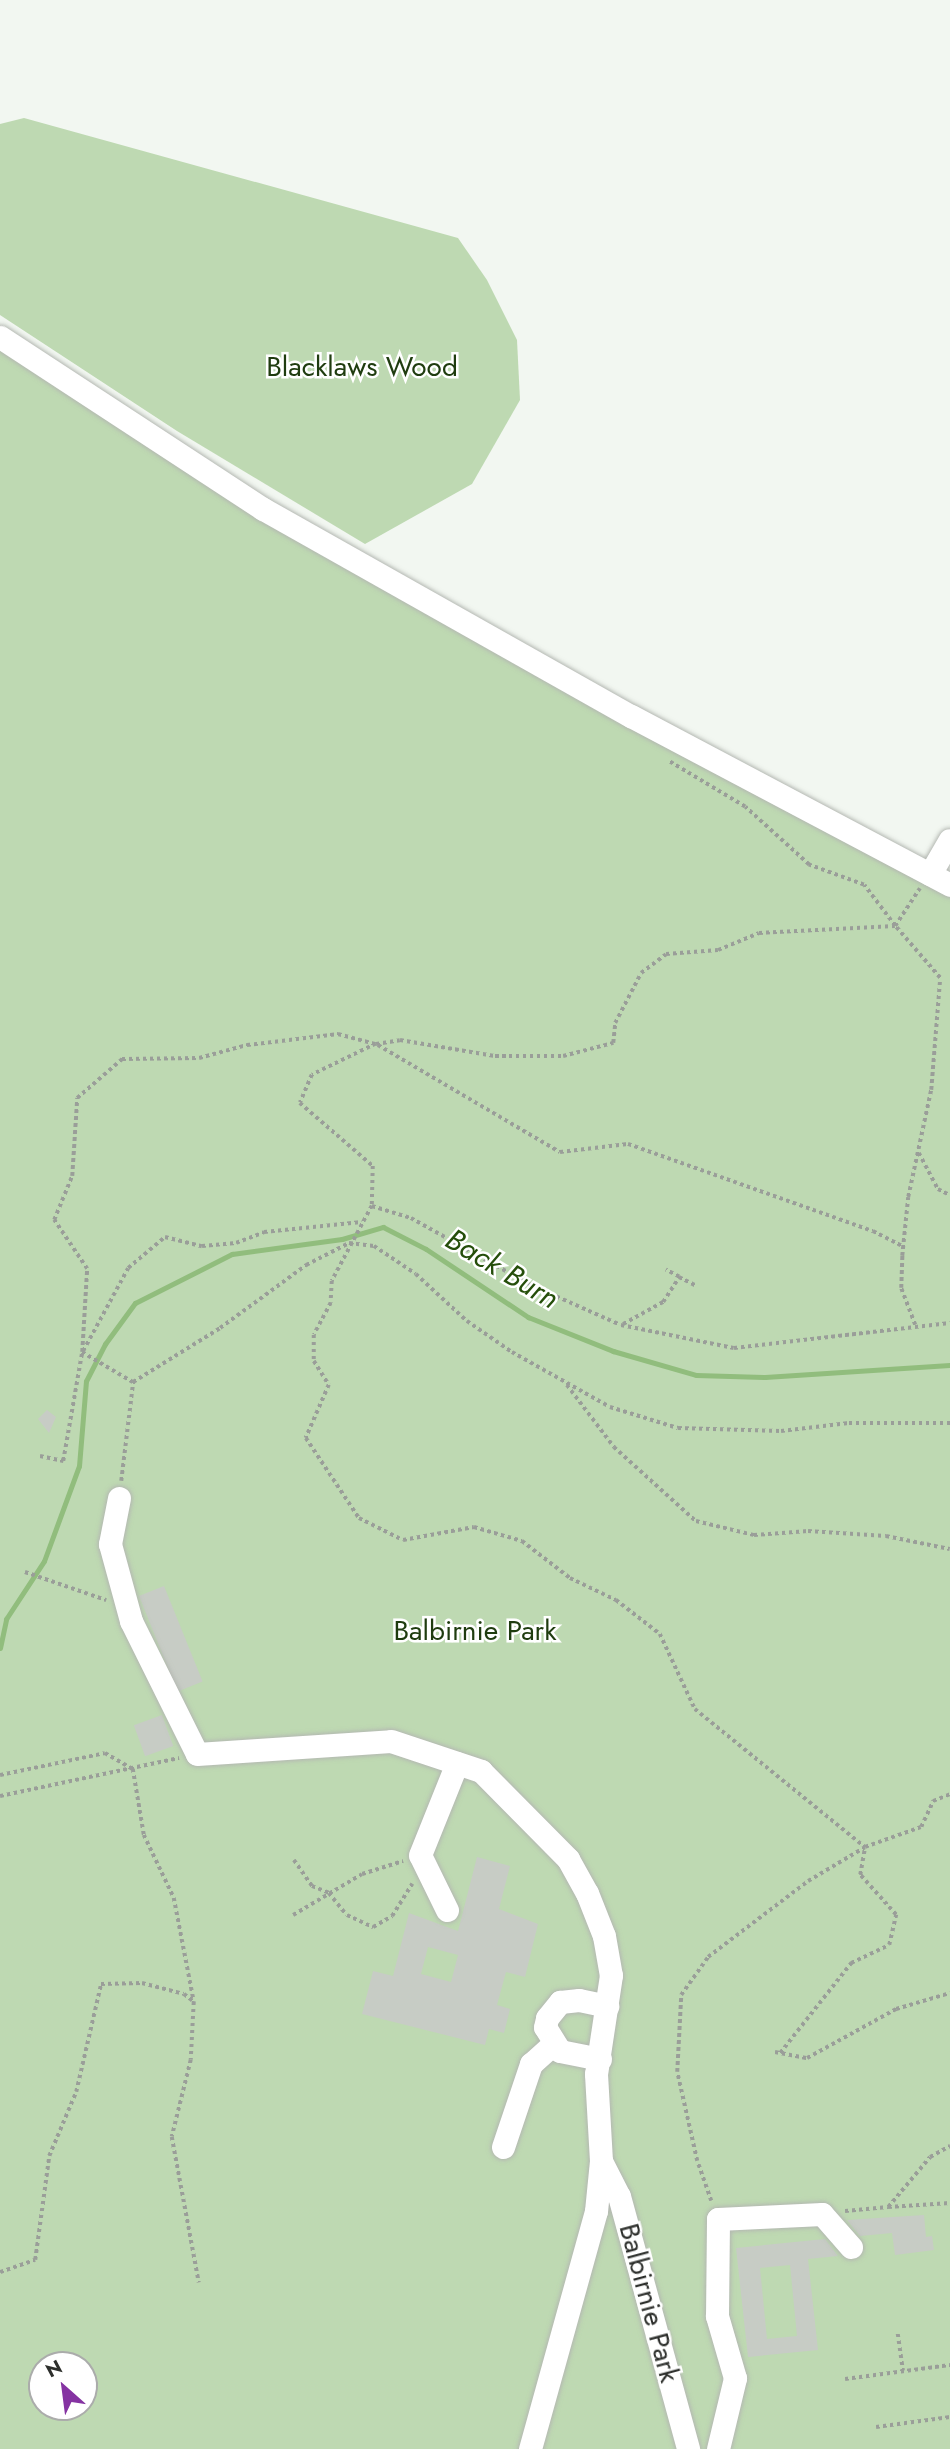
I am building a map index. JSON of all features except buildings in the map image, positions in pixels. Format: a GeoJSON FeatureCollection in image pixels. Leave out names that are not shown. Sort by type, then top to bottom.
{"type":"FeatureCollection","features":[{"type":"Feature","properties":{"kind":"street"},"geometry":{"type":"LineString","coordinates":[[0,337],[263,509],[631,716],[950,886]]}},
{"type":"Feature","properties":{"kind":"street"},"geometry":{"type":"LineString","coordinates":[[930,874],[950,840]]}},
{"type":"Feature","properties":{"kind":"street"},"geometry":{"type":"LineString","coordinates":[[119,1498],[110,1544],[127,1607],[162,1692],[197,1754]]}},
{"type":"Feature","properties":{"kind":"street","name":"Balbirnie Park"},"geometry":{"type":"LineString","coordinates":[[197,1754],[391,1741],[481,1771],[568,1859],[604,1936],[611,1975],[596,2074],[601,2161],[596,2211],[530,2449]]}},
{"type":"Feature","properties":{"kind":"street"},"geometry":{"type":"LineString","coordinates":[[447,1910],[420,1856],[457,1763]]}},
{"type":"Feature","properties":{"kind":"street"},"geometry":{"type":"LineString","coordinates":[[552,2045],[547,2018],[560,2002],[579,2000],[607,2006]]}},
{"type":"Feature","properties":{"kind":"street"},"geometry":{"type":"LineString","coordinates":[[552,2045],[569,2053],[600,2059]]}},
{"type":"Feature","properties":{"kind":"street"},"geometry":{"type":"LineString","coordinates":[[503,2147],[531,2064],[552,2045]]}},
{"type":"Feature","properties":{"kind":"street","name":"Balbirnie Park"},"geometry":{"type":"LineString","coordinates":[[601,2161],[619,2196],[688,2449]]}},
{"type":"Feature","properties":{"kind":"street"},"geometry":{"type":"LineString","coordinates":[[718,2449],[735,2378],[717,2316],[718,2219],[822,2214],[851,2246]]}},
{"type":"Feature","properties":{"kind":"path"},"geometry":{"type":"LineString","coordinates":[[665,758],[745,807],[808,865],[864,885],[940,978],[931,1090],[903,1246],[901,1288],[915,1325]]}},
{"type":"Feature","properties":{"kind":"path"},"geometry":{"type":"LineString","coordinates":[[895,926],[930,874]]}},
{"type":"Feature","properties":{"kind":"path"},"geometry":{"type":"LineString","coordinates":[[865,1847],[695,1709],[660,1634],[616,1600],[570,1578],[522,1541],[474,1527],[403,1540],[359,1518],[306,1438],[329,1385],[314,1361],[314,1335],[331,1303],[332,1281],[349,1243],[372,1206],[373,1166],[300,1103],[312,1075],[376,1044],[400,1040],[495,1056],[563,1056],[613,1043],[615,1023],[641,973],[666,954],[718,950],[759,933],[895,926]]}},
{"type":"Feature","properties":{"kind":"path"},"geometry":{"type":"LineString","coordinates":[[40,1457],[63,1461],[82,1352],[87,1269],[54,1220],[72,1176],[77,1098],[122,1059],[199,1058],[247,1045],[338,1034],[376,1044],[560,1152],[628,1144],[873,1231],[903,1246]]}},
{"type":"Feature","properties":{"kind":"path"},"geometry":{"type":"LineString","coordinates":[[918,1152],[938,1189],[950,1195]]}},
{"type":"Feature","properties":{"kind":"path"},"geometry":{"type":"LineString","coordinates":[[372,1206],[411,1218],[531,1285],[621,1325],[734,1348],[950,1323]]}},
{"type":"Feature","properties":{"kind":"path"},"geometry":{"type":"LineString","coordinates":[[82,1352],[128,1268],[165,1237],[202,1246],[236,1243],[264,1232],[361,1223]]}},
{"type":"Feature","properties":{"kind":"path"},"geometry":{"type":"LineString","coordinates":[[133,1382],[220,1328],[306,1265],[349,1243],[374,1246],[406,1267],[467,1321],[610,1407],[678,1428],[781,1431],[849,1423],[950,1423]]}},
{"type":"Feature","properties":{"kind":"path"},"geometry":{"type":"LineString","coordinates":[[666,1270],[695,1285]]}},
{"type":"Feature","properties":{"kind":"path"},"geometry":{"type":"LineString","coordinates":[[621,1325],[663,1302],[680,1277]]}},
{"type":"Feature","properties":{"kind":"path"},"geometry":{"type":"LineString","coordinates":[[82,1352],[133,1382]]}},
{"type":"Feature","properties":{"kind":"path"},"geometry":{"type":"LineString","coordinates":[[564,1381],[614,1447],[664,1496],[696,1521],[754,1535],[808,1531],[873,1535],[950,1549]]}},
{"type":"Feature","properties":{"kind":"path"},"geometry":{"type":"LineString","coordinates":[[119,1498],[133,1382]]}},
{"type":"Feature","properties":{"kind":"path"},"geometry":{"type":"LineString","coordinates":[[25,1573],[127,1607]]}},
{"type":"Feature","properties":{"kind":"path"},"geometry":{"type":"LineString","coordinates":[[0,1775],[105,1753],[133,1769],[145,1835],[174,1898],[194,2002],[191,2060],[172,2137],[199,2283]]}},
{"type":"Feature","properties":{"kind":"path"},"geometry":{"type":"LineString","coordinates":[[0,1796],[197,1754]]}},
{"type":"Feature","properties":{"kind":"path"},"geometry":{"type":"LineString","coordinates":[[718,2219],[697,2161],[677,2072],[681,1995],[708,1957],[808,1881],[865,1847],[921,1827],[933,1801],[950,1794]]}},
{"type":"Feature","properties":{"kind":"path"},"geometry":{"type":"LineString","coordinates":[[865,1847],[860,1875],[896,1915],[889,1945],[851,1963],[777,2052],[807,2058],[896,2009],[950,1993]]}},
{"type":"Feature","properties":{"kind":"path"},"geometry":{"type":"LineString","coordinates":[[293,1914],[362,1874],[420,1856]]}},
{"type":"Feature","properties":{"kind":"path"},"geometry":{"type":"LineString","coordinates":[[294,1860],[313,1886],[329,1893],[347,1915],[373,1927],[391,1916],[411,1890],[420,1856]]}},
{"type":"Feature","properties":{"kind":"path"},"geometry":{"type":"LineString","coordinates":[[0,2272],[35,2260],[49,2156],[76,2092],[101,1984],[142,1983],[184,1994],[194,2002]]}},
{"type":"Feature","properties":{"kind":"path"},"geometry":{"type":"LineString","coordinates":[[888,2207],[930,2157],[950,2146]]}},
{"type":"Feature","properties":{"kind":"path"},"geometry":{"type":"LineString","coordinates":[[822,2214],[950,2203]]}},
{"type":"Feature","properties":{"kind":"path"},"geometry":{"type":"LineString","coordinates":[[898,2334],[903,2371]]}},
{"type":"Feature","properties":{"kind":"path"},"geometry":{"type":"LineString","coordinates":[[845,2379],[950,2365]]}},
{"type":"Feature","properties":{"kind":"path"},"geometry":{"type":"LineString","coordinates":[[876,2427],[950,2417]]}},
{"type":"Feature","properties":{"kind":"green space","name":"Blacklaws Wood"},"geometry":{"type":"Polygon","coordinates":[[[24,118],[458,238],[487,280],[517,340],[520,400],[472,484],[365,544],[177,431],[0,315],[0,124],[24,118]]]}},
{"type":"Feature","properties":{"kind":"green space","name":"Balbirnie Park"},"geometry":{"type":"Polygon","coordinates":[[[0,337],[263,509],[950,894],[950,2449],[0,2449],[0,337]]]}},
{"type":"Feature","properties":{"kind":"waterway","name":"Back Burn"},"geometry":{"type":"LineString","coordinates":[[0,1648],[6,1619],[44,1561],[79,1466],[86,1381],[105,1344],[135,1303],[232,1254],[342,1239],[383,1227],[426,1249],[528,1317],[613,1351],[696,1375],[765,1377],[950,1365]]}}]}
